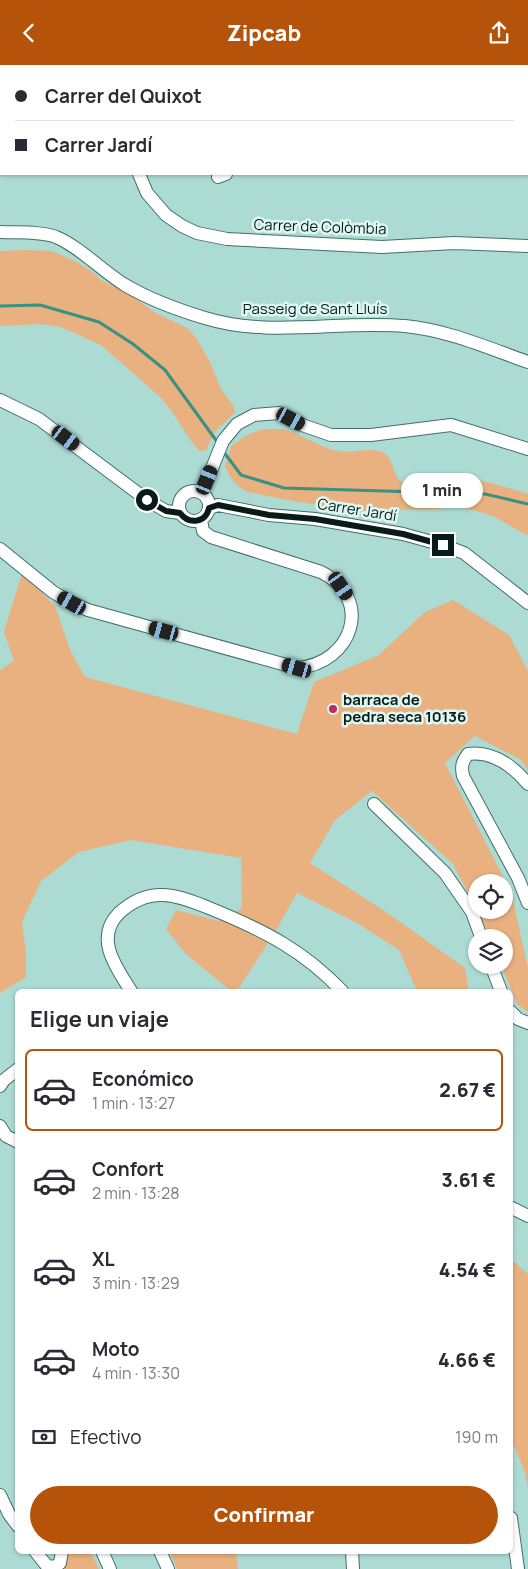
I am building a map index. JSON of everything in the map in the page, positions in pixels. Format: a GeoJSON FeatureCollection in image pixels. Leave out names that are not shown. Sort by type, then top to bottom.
{"type":"FeatureCollection","features":[{"type":"Feature","properties":{"kind":"street","name":"Carrer de Colòmbia"},"geometry":{"type":"LineString","coordinates":[[138,175],[147,193],[166,215],[196,233],[227,239],[382,247],[454,243],[528,246]]}},
{"type":"Feature","properties":{"kind":"street","name":"Passeig de Sant Lluís"},"geometry":{"type":"LineString","coordinates":[[0,232],[40,234],[55,237],[66,242],[125,285],[171,306],[212,320],[240,326],[263,327],[405,326],[434,330],[528,362]]}},
{"type":"Feature","properties":{"kind":"street"},"geometry":{"type":"LineString","coordinates":[[0,400],[39,419],[147,500],[166,511],[180,513],[188,520],[201,520],[209,508],[206,498],[202,493],[192,491],[182,496],[179,502],[180,513]]}},
{"type":"Feature","properties":{"kind":"street"},"geometry":{"type":"LineString","coordinates":[[202,493],[221,447],[237,424],[254,415],[280,413],[302,425],[331,435],[372,435],[451,425],[528,449]]}},
{"type":"Feature","properties":{"kind":"street","name":"Carrer Jardí"},"geometry":{"type":"LineString","coordinates":[[209,508],[218,505],[269,515],[315,519],[403,534],[443,545],[464,553],[528,603]]}},
{"type":"Feature","properties":{"kind":"street"},"geometry":{"type":"LineString","coordinates":[[0,549],[53,592],[88,610],[297,668],[313,666],[332,655],[341,645],[350,628],[352,617],[348,596],[341,586],[332,577],[321,572],[212,537],[203,531],[201,520]]}},
{"type":"Feature","properties":{"kind":"street"},"geometry":{"type":"LineString","coordinates":[[528,784],[521,776],[497,758],[478,753],[468,754],[463,761],[461,768],[463,776],[518,878],[528,903]]}},
{"type":"Feature","properties":{"kind":"street"},"geometry":{"type":"LineString","coordinates":[[374,804],[445,873],[472,912],[478,929]]}},
{"type":"Feature","properties":{"kind":"street"},"geometry":{"type":"LineString","coordinates":[[130,989],[118,971],[108,947],[107,935],[112,920],[123,910],[142,898],[164,895],[190,901],[238,920],[286,944],[317,967],[340,989]]}},
{"type":"Feature","properties":{"kind":"street"},"geometry":{"type":"LineString","coordinates":[[494,974],[500,989]]}},
{"type":"Feature","properties":{"kind":"street"},"geometry":{"type":"LineString","coordinates":[[513,1014],[518,1019],[528,1023]]}},
{"type":"Feature","properties":{"kind":"street"},"geometry":{"type":"LineString","coordinates":[[0,1086],[15,1071]]}},
{"type":"Feature","properties":{"kind":"street"},"geometry":{"type":"LineString","coordinates":[[0,1126],[6,1136],[15,1140]]}},
{"type":"Feature","properties":{"kind":"street"},"geometry":{"type":"LineString","coordinates":[[513,1208],[528,1216]]}},
{"type":"Feature","properties":{"kind":"street"},"geometry":{"type":"LineString","coordinates":[[0,1495],[15,1522]]}},
{"type":"Feature","properties":{"kind":"street"},"geometry":{"type":"LineString","coordinates":[[513,1533],[518,1569]]}},
{"type":"Feature","properties":{"kind":"street"},"geometry":{"type":"LineString","coordinates":[[37,1554],[47,1566],[55,1567],[60,1563],[62,1554]]}},
{"type":"Feature","properties":{"kind":"street"},"geometry":{"type":"LineString","coordinates":[[103,1554],[110,1569]]}},
{"type":"Feature","properties":{"kind":"street"},"geometry":{"type":"LineString","coordinates":[[161,1554],[168,1569]]}},
{"type":"Feature","properties":{"kind":"street"},"geometry":{"type":"LineString","coordinates":[[352,1554],[353,1569]]}},
{"type":"Feature","properties":{"kind":"shaded area"},"geometry":{"type":"Polygon","coordinates":[[[0,251],[52,251],[77,262],[101,280],[134,297],[154,312],[187,328],[197,339],[210,362],[221,389],[233,405],[235,412],[215,432],[207,450],[199,451],[159,396],[101,345],[61,327],[40,324],[0,326],[0,251]]]}},
{"type":"Feature","properties":{"kind":"shaded area"},"geometry":{"type":"Polygon","coordinates":[[[263,429],[286,430],[339,451],[379,451],[388,456],[398,478],[405,483],[417,484],[458,478],[476,480],[528,494],[528,536],[493,516],[453,506],[438,509],[360,511],[248,492],[234,482],[225,466],[231,446],[247,435],[263,429]]]}},
{"type":"Feature","properties":{"kind":"shaded area"},"geometry":{"type":"Polygon","coordinates":[[[22,573],[55,606],[71,652],[85,677],[297,734],[314,682],[379,655],[425,612],[453,600],[509,635],[528,671],[528,770],[521,760],[475,736],[445,763],[502,874],[468,874],[468,893],[453,864],[372,791],[335,820],[310,863],[389,914],[465,968],[469,989],[416,989],[399,950],[357,923],[297,893],[275,932],[238,989],[229,989],[186,954],[166,929],[176,910],[219,921],[242,908],[241,858],[131,840],[79,852],[41,881],[22,922],[26,952],[26,977],[0,993],[0,670],[14,661],[4,632],[22,573]]]}},
{"type":"Feature","properties":{"kind":"shaded area"},"geometry":{"type":"Polygon","coordinates":[[[513,901],[528,968],[528,1012],[517,1004],[513,989],[511,989],[505,974],[513,974],[513,929],[486,929],[481,919],[513,919],[513,901]]]}},
{"type":"Feature","properties":{"kind":"shaded area"},"geometry":{"type":"Polygon","coordinates":[[[513,1261],[528,1274],[528,1490],[525,1472],[513,1444],[513,1261]]]}},
{"type":"Feature","properties":{"kind":"shaded area"},"geometry":{"type":"Polygon","coordinates":[[[69,1554],[92,1554],[99,1569],[63,1569],[69,1554]]]}},
{"type":"Feature","properties":{"kind":"shaded area"},"geometry":{"type":"Polygon","coordinates":[[[171,1554],[236,1554],[238,1569],[177,1569],[171,1554]]]}},
{"type":"Feature","properties":{"kind":"waterway"},"geometry":{"type":"LineString","coordinates":[[0,306],[40,305],[99,322],[133,344],[165,370],[218,443]]}},
{"type":"Feature","properties":{"kind":"waterway"},"geometry":{"type":"LineString","coordinates":[[223,451],[241,475],[284,488],[485,494],[528,504]]}},
{"type":"Feature","properties":{"kind":"place","name":"barraca de pedra seca 10136"},"geometry":{"type":"Point","coordinates":[333,709]}},
{"type":"Feature","properties":{"kind":"route"},"geometry":{"type":"LineString","coordinates":[[147,500],[166,511],[180,513],[183,517],[193,521],[201,520],[209,508],[218,505],[269,515],[315,519],[403,534],[443,545]]}}]}
